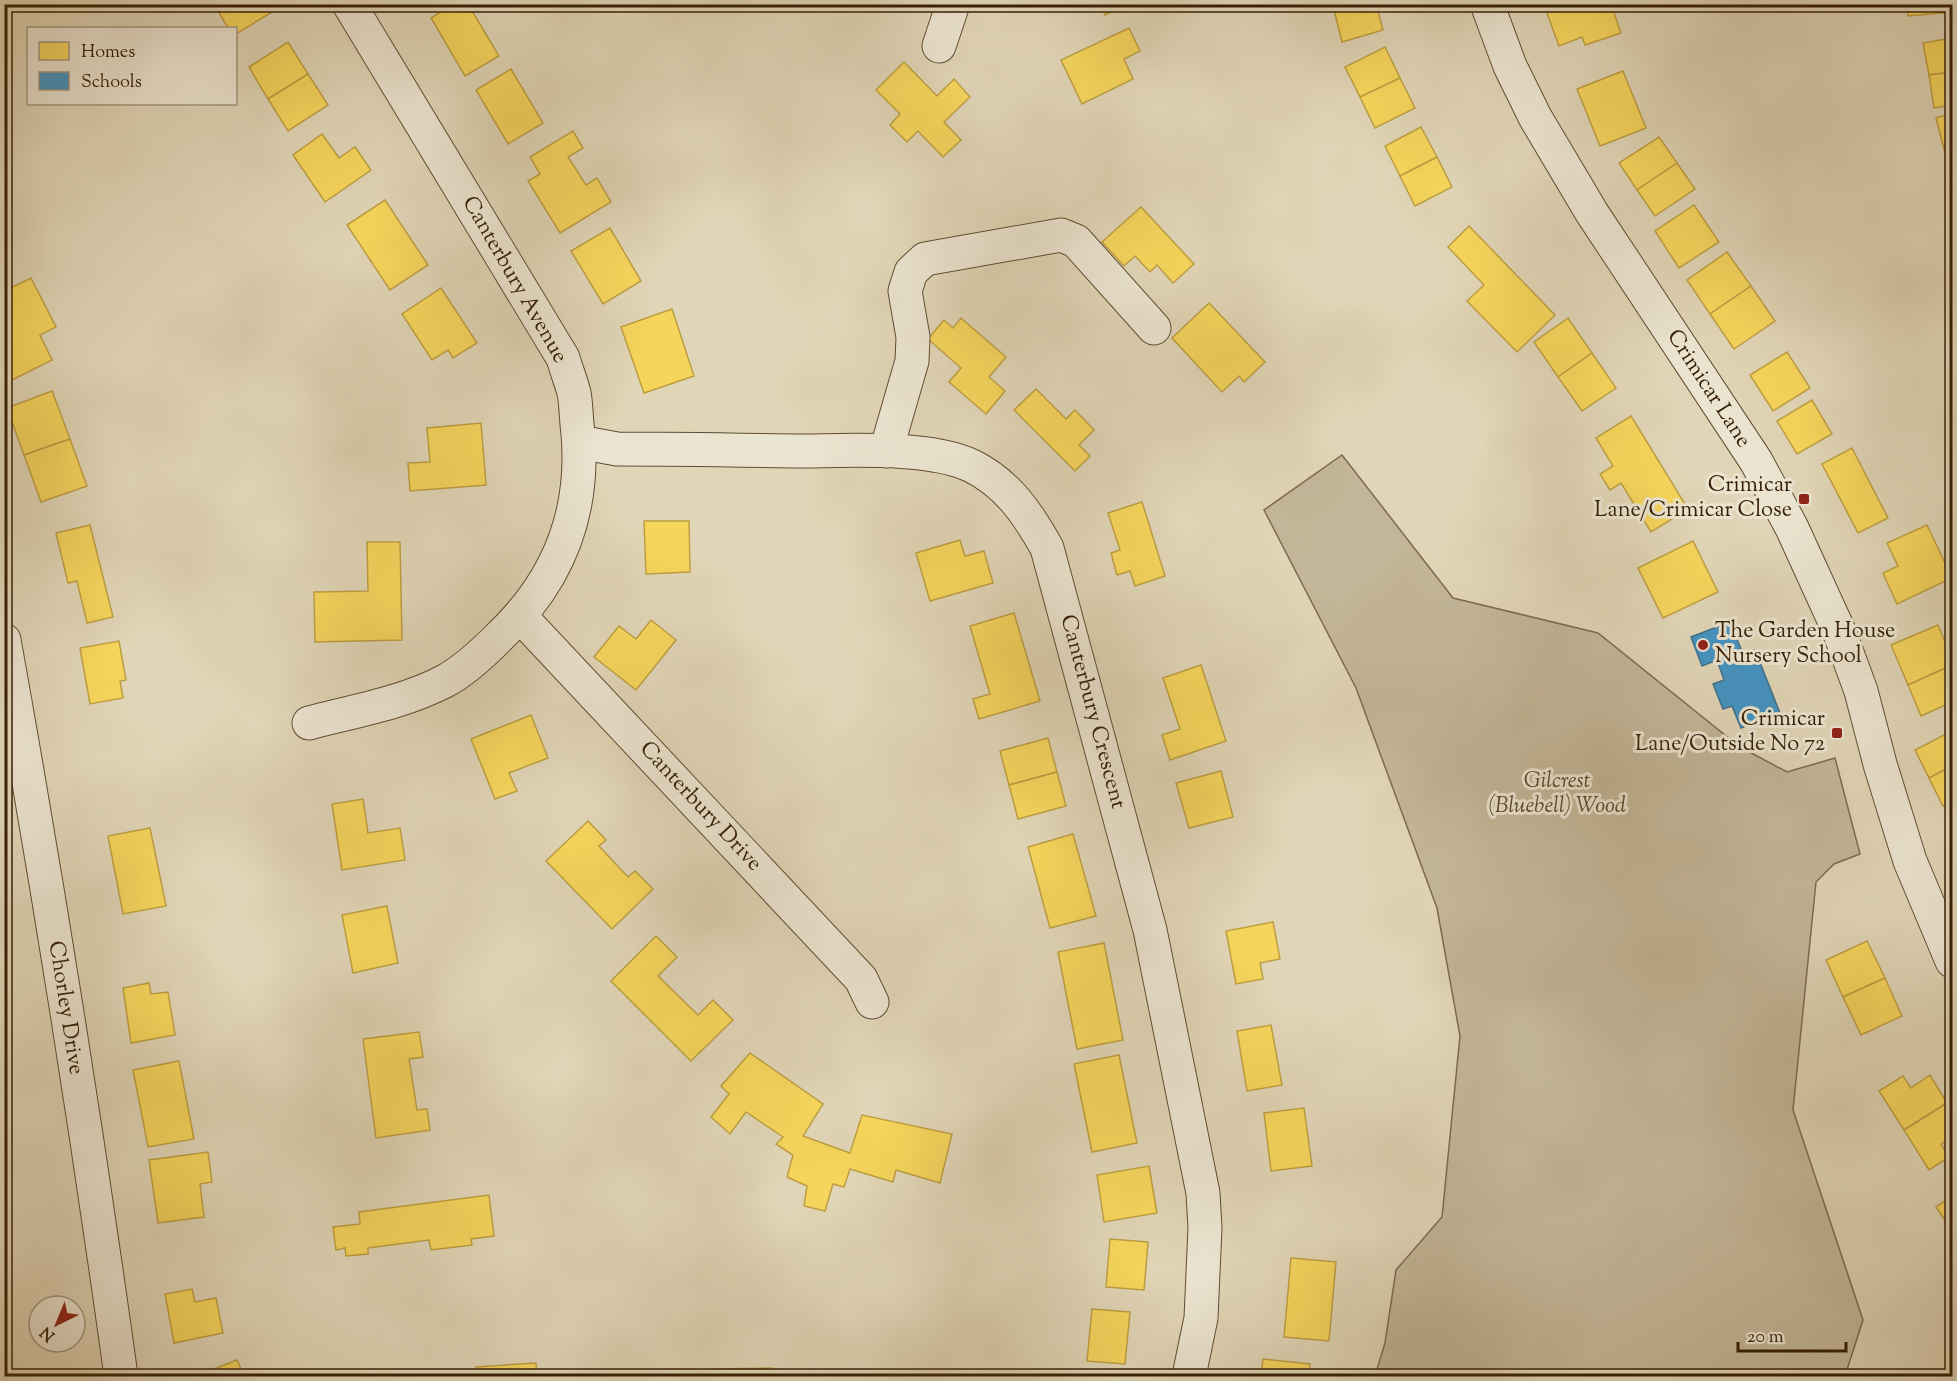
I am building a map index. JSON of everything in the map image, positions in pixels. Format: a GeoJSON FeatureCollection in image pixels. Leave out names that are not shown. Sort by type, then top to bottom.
{"type":"FeatureCollection","features":[{"type":"Feature","properties":{"kind":"street","name":"Canterbury Avenue"},"geometry":{"type":"LineString","coordinates":[[309,723],[406,697],[446,681],[485,651],[521,617],[548,576],[565,543],[578,494],[579,442],[574,393],[563,358],[349,4]]}},
{"type":"Feature","properties":{"kind":"street"},"geometry":{"type":"LineString","coordinates":[[939,46],[953,4]]}},
{"type":"Feature","properties":{"kind":"street","name":"Crimicar Lane"},"geometry":{"type":"LineString","coordinates":[[1487,4],[1510,66],[1547,136],[1592,213],[1756,461],[1792,528],[1839,631],[1861,691],[1880,764],[1910,861],[1953,961]]}},
{"type":"Feature","properties":{"kind":"street"},"geometry":{"type":"LineString","coordinates":[[886,451],[912,361],[913,337],[905,291],[911,272],[925,259],[1061,235],[1076,241],[1154,328]]}},
{"type":"Feature","properties":{"kind":"street","name":"Canterbury Crescent"},"geometry":{"type":"LineString","coordinates":[[579,442],[617,448],[886,451],[936,455],[971,465],[999,483],[1027,512],[1047,548],[1150,930],[1203,1193],[1205,1228],[1201,1318],[1189,1377]]}},
{"type":"Feature","properties":{"kind":"street","name":"Canterbury Drive"},"geometry":{"type":"LineString","coordinates":[[521,617],[861,979],[872,1002]]}},
{"type":"Feature","properties":{"kind":"street","name":"Chorley Drive"},"geometry":{"type":"LineString","coordinates":[[4,640],[27,766],[104,1256],[120,1377]]}},
{"type":"Feature","properties":{"kind":"green space","name":"Gilcrest (Bluebell) Wood"},"geometry":{"type":"Polygon","coordinates":[[[1342,455],[1453,598],[1598,633],[1740,747],[1787,772],[1835,758],[1860,854],[1834,864],[1816,882],[1793,1110],[1863,1320],[1845,1376],[1375,1376],[1385,1343],[1396,1270],[1442,1217],[1460,1036],[1437,908],[1356,688],[1264,510],[1342,455]]]}},
{"type":"Feature","properties":{"kind":"building: Homes"},"geometry":{"type":"Polygon","coordinates":[[[214,4],[267,4],[272,12],[237,33],[237,27],[227,27],[214,4]]]}},
{"type":"Feature","properties":{"kind":"building: Homes"},"geometry":{"type":"Polygon","coordinates":[[[453,4],[468,4],[499,56],[465,76],[431,18],[453,4]]]}},
{"type":"Feature","properties":{"kind":"building: Homes"},"geometry":{"type":"Polygon","coordinates":[[[1100,4],[1128,4],[1105,15],[1100,4]]]}},
{"type":"Feature","properties":{"kind":"building: Homes"},"geometry":{"type":"Polygon","coordinates":[[[1356,4],[1376,4],[1383,30],[1342,42],[1334,10],[1356,4]]]}},
{"type":"Feature","properties":{"kind":"building: Homes"},"geometry":{"type":"Polygon","coordinates":[[[1611,4],[1621,33],[1585,45],[1582,37],[1559,46],[1544,5],[1611,4]]]}},
{"type":"Feature","properties":{"kind":"building: Homes"},"geometry":{"type":"Polygon","coordinates":[[[1906,4],[1952,4],[1952,12],[1908,16],[1906,4]]]}},
{"type":"Feature","properties":{"kind":"building: Homes"},"geometry":{"type":"Polygon","coordinates":[[[1129,28],[1140,51],[1124,59],[1133,79],[1082,104],[1061,60],[1129,28]]]}},
{"type":"Feature","properties":{"kind":"building: Homes"},"geometry":{"type":"Polygon","coordinates":[[[1952,38],[1952,72],[1929,75],[1923,43],[1952,38]]]}},
{"type":"Feature","properties":{"kind":"building: Homes"},"geometry":{"type":"Polygon","coordinates":[[[288,42],[308,74],[268,99],[249,67],[288,42]]]}},
{"type":"Feature","properties":{"kind":"building: Homes"},"geometry":{"type":"Polygon","coordinates":[[[1385,47],[1400,78],[1360,97],[1345,67],[1385,47]]]}},
{"type":"Feature","properties":{"kind":"building: Homes"},"geometry":{"type":"Polygon","coordinates":[[[904,62],[937,96],[954,79],[970,97],[944,122],[961,140],[943,157],[918,131],[907,142],[890,125],[900,114],[876,90],[904,62]]]}},
{"type":"Feature","properties":{"kind":"building: Homes"},"geometry":{"type":"Polygon","coordinates":[[[511,69],[543,123],[508,144],[476,90],[511,69]]]}},
{"type":"Feature","properties":{"kind":"building: Homes"},"geometry":{"type":"Polygon","coordinates":[[[1623,71],[1646,128],[1600,146],[1577,89],[1623,71]]]}},
{"type":"Feature","properties":{"kind":"building: Homes"},"geometry":{"type":"Polygon","coordinates":[[[1952,72],[1952,105],[1934,108],[1929,75],[1952,72]]]}},
{"type":"Feature","properties":{"kind":"building: Homes"},"geometry":{"type":"Polygon","coordinates":[[[308,74],[328,105],[288,131],[268,99],[308,74]]]}},
{"type":"Feature","properties":{"kind":"building: Homes"},"geometry":{"type":"Polygon","coordinates":[[[1400,78],[1415,108],[1375,128],[1360,97],[1400,78]]]}},
{"type":"Feature","properties":{"kind":"building: Homes"},"geometry":{"type":"Polygon","coordinates":[[[1952,113],[1952,147],[1944,149],[1936,118],[1952,113]]]}},
{"type":"Feature","properties":{"kind":"building: Homes"},"geometry":{"type":"Polygon","coordinates":[[[1421,127],[1437,157],[1400,176],[1385,146],[1421,127]]]}},
{"type":"Feature","properties":{"kind":"building: Homes"},"geometry":{"type":"Polygon","coordinates":[[[573,131],[583,148],[568,157],[586,185],[597,178],[611,202],[560,233],[528,181],[540,174],[530,157],[573,131]]]}},
{"type":"Feature","properties":{"kind":"building: Homes"},"geometry":{"type":"Polygon","coordinates":[[[322,134],[339,158],[355,147],[371,170],[325,202],[293,155],[322,134]]]}},
{"type":"Feature","properties":{"kind":"building: Homes"},"geometry":{"type":"Polygon","coordinates":[[[1659,137],[1677,163],[1637,190],[1619,163],[1659,137]]]}},
{"type":"Feature","properties":{"kind":"building: Homes"},"geometry":{"type":"Polygon","coordinates":[[[1952,147],[1952,179],[1944,149],[1952,147]]]}},
{"type":"Feature","properties":{"kind":"building: Homes"},"geometry":{"type":"Polygon","coordinates":[[[1437,157],[1452,187],[1415,206],[1400,176],[1437,157]]]}},
{"type":"Feature","properties":{"kind":"building: Homes"},"geometry":{"type":"Polygon","coordinates":[[[1677,163],[1695,189],[1655,216],[1637,190],[1677,163]]]}},
{"type":"Feature","properties":{"kind":"building: Homes"},"geometry":{"type":"Polygon","coordinates":[[[385,200],[428,265],[390,290],[347,225],[385,200]]]}},
{"type":"Feature","properties":{"kind":"building: Homes"},"geometry":{"type":"Polygon","coordinates":[[[1694,205],[1719,242],[1679,268],[1655,231],[1694,205]]]}},
{"type":"Feature","properties":{"kind":"building: Homes"},"geometry":{"type":"Polygon","coordinates":[[[1141,207],[1194,264],[1173,283],[1157,265],[1150,272],[1135,256],[1124,266],[1102,242],[1141,207]]]}},
{"type":"Feature","properties":{"kind":"building: Homes"},"geometry":{"type":"Polygon","coordinates":[[[1469,226],[1555,315],[1517,352],[1467,301],[1484,285],[1448,247],[1469,226]]]}},
{"type":"Feature","properties":{"kind":"building: Homes"},"geometry":{"type":"Polygon","coordinates":[[[610,228],[641,281],[603,304],[571,251],[610,228]]]}},
{"type":"Feature","properties":{"kind":"building: Homes"},"geometry":{"type":"Polygon","coordinates":[[[1727,252],[1751,286],[1710,314],[1687,280],[1727,252]]]}},
{"type":"Feature","properties":{"kind":"building: Homes"},"geometry":{"type":"Polygon","coordinates":[[[31,278],[56,327],[40,335],[52,360],[12,380],[4,364],[4,291],[31,278]]]}},
{"type":"Feature","properties":{"kind":"building: Homes"},"geometry":{"type":"Polygon","coordinates":[[[1751,286],[1775,321],[1734,349],[1710,314],[1751,286]]]}},
{"type":"Feature","properties":{"kind":"building: Homes"},"geometry":{"type":"Polygon","coordinates":[[[441,288],[477,343],[453,358],[448,350],[432,360],[402,314],[441,288]]]}},
{"type":"Feature","properties":{"kind":"building: Homes"},"geometry":{"type":"Polygon","coordinates":[[[1209,303],[1265,362],[1244,382],[1239,376],[1222,392],[1172,338],[1209,303]]]}},
{"type":"Feature","properties":{"kind":"building: Homes"},"geometry":{"type":"Polygon","coordinates":[[[672,309],[694,376],[644,393],[621,327],[672,309]]]}},
{"type":"Feature","properties":{"kind":"building: Homes"},"geometry":{"type":"Polygon","coordinates":[[[961,318],[1006,357],[989,377],[1005,391],[986,414],[949,382],[961,368],[928,339],[944,320],[953,328],[961,318]]]}},
{"type":"Feature","properties":{"kind":"building: Homes"},"geometry":{"type":"Polygon","coordinates":[[[1568,318],[1592,353],[1558,377],[1534,342],[1568,318]]]}},
{"type":"Feature","properties":{"kind":"building: Homes"},"geometry":{"type":"Polygon","coordinates":[[[1787,352],[1810,388],[1773,411],[1750,375],[1787,352]]]}},
{"type":"Feature","properties":{"kind":"building: Homes"},"geometry":{"type":"Polygon","coordinates":[[[1592,353],[1616,388],[1582,411],[1558,377],[1592,353]]]}},
{"type":"Feature","properties":{"kind":"building: Homes"},"geometry":{"type":"Polygon","coordinates":[[[1036,389],[1066,419],[1075,410],[1094,430],[1079,445],[1090,456],[1075,471],[1014,410],[1036,389]]]}},
{"type":"Feature","properties":{"kind":"building: Homes"},"geometry":{"type":"Polygon","coordinates":[[[52,391],[70,439],[24,455],[7,408],[52,391]]]}},
{"type":"Feature","properties":{"kind":"building: Homes"},"geometry":{"type":"Polygon","coordinates":[[[1812,400],[1832,434],[1797,454],[1777,421],[1812,400]]]}},
{"type":"Feature","properties":{"kind":"building: Homes"},"geometry":{"type":"Polygon","coordinates":[[[1631,416],[1688,509],[1651,532],[1621,483],[1610,490],[1600,474],[1613,466],[1596,438],[1631,416]]]}},
{"type":"Feature","properties":{"kind":"building: Homes"},"geometry":{"type":"Polygon","coordinates":[[[481,423],[486,485],[410,491],[408,463],[430,462],[427,428],[481,423]]]}},
{"type":"Feature","properties":{"kind":"building: Homes"},"geometry":{"type":"Polygon","coordinates":[[[70,439],[87,486],[41,502],[24,455],[70,439]]]}},
{"type":"Feature","properties":{"kind":"building: Homes"},"geometry":{"type":"Polygon","coordinates":[[[1852,448],[1888,518],[1858,533],[1822,464],[1852,448]]]}},
{"type":"Feature","properties":{"kind":"building: Homes"},"geometry":{"type":"Polygon","coordinates":[[[1142,502],[1165,576],[1135,586],[1130,571],[1117,575],[1111,553],[1120,550],[1108,513],[1142,502]]]}},
{"type":"Feature","properties":{"kind":"building: Homes"},"geometry":{"type":"Polygon","coordinates":[[[644,521],[689,521],[690,572],[646,574],[644,521]]]}},
{"type":"Feature","properties":{"kind":"building: Homes"},"geometry":{"type":"Polygon","coordinates":[[[90,525],[113,617],[87,623],[77,581],[68,583],[56,533],[90,525]]]}},
{"type":"Feature","properties":{"kind":"building: Homes"},"geometry":{"type":"Polygon","coordinates":[[[1927,525],[1952,578],[1897,604],[1883,573],[1898,566],[1887,543],[1927,525]]]}},
{"type":"Feature","properties":{"kind":"building: Homes"},"geometry":{"type":"Polygon","coordinates":[[[960,540],[965,556],[984,551],[993,583],[930,601],[916,553],[960,540]]]}},
{"type":"Feature","properties":{"kind":"building: Homes"},"geometry":{"type":"Polygon","coordinates":[[[1693,541],[1718,592],[1663,618],[1638,568],[1693,541]]]}},
{"type":"Feature","properties":{"kind":"building: Homes"},"geometry":{"type":"Polygon","coordinates":[[[367,542],[400,542],[402,640],[315,642],[314,592],[368,591],[367,542]]]}},
{"type":"Feature","properties":{"kind":"building: Homes"},"geometry":{"type":"Polygon","coordinates":[[[1014,613],[1040,701],[979,719],[973,699],[990,694],[970,626],[1014,613]]]}},
{"type":"Feature","properties":{"kind":"building: Homes"},"geometry":{"type":"Polygon","coordinates":[[[651,620],[676,640],[636,690],[594,657],[619,626],[636,639],[651,620]]]}},
{"type":"Feature","properties":{"kind":"building: Homes"},"geometry":{"type":"Polygon","coordinates":[[[1938,625],[1952,659],[1952,665],[1908,685],[1891,645],[1938,625]]]}},
{"type":"Feature","properties":{"kind":"building: Homes"},"geometry":{"type":"Polygon","coordinates":[[[119,641],[126,680],[120,681],[123,698],[90,704],[80,648],[119,641]]]}},
{"type":"Feature","properties":{"kind":"building: Homes"},"geometry":{"type":"Polygon","coordinates":[[[1201,665],[1226,741],[1170,760],[1162,735],[1180,729],[1163,678],[1201,665]]]}},
{"type":"Feature","properties":{"kind":"building: Homes"},"geometry":{"type":"Polygon","coordinates":[[[1952,665],[1952,702],[1921,716],[1908,685],[1952,665]]]}},
{"type":"Feature","properties":{"kind":"building: Homes"},"geometry":{"type":"Polygon","coordinates":[[[531,715],[548,758],[509,773],[517,791],[495,799],[471,739],[531,715]]]}},
{"type":"Feature","properties":{"kind":"building: Homes"},"geometry":{"type":"Polygon","coordinates":[[[1952,731],[1952,766],[1929,778],[1915,750],[1952,731]]]}},
{"type":"Feature","properties":{"kind":"building: Homes"},"geometry":{"type":"Polygon","coordinates":[[[1048,738],[1057,772],[1009,785],[1000,751],[1048,738]]]}},
{"type":"Feature","properties":{"kind":"building: Homes"},"geometry":{"type":"Polygon","coordinates":[[[1952,766],[1952,802],[1943,806],[1929,778],[1952,766]]]}},
{"type":"Feature","properties":{"kind":"building: Homes"},"geometry":{"type":"Polygon","coordinates":[[[1221,771],[1233,817],[1189,828],[1176,783],[1221,771]]]}},
{"type":"Feature","properties":{"kind":"building: Homes"},"geometry":{"type":"Polygon","coordinates":[[[1057,772],[1066,806],[1018,819],[1009,785],[1057,772]]]}},
{"type":"Feature","properties":{"kind":"building: Homes"},"geometry":{"type":"Polygon","coordinates":[[[363,799],[368,833],[400,828],[405,860],[342,870],[332,804],[363,799]]]}},
{"type":"Feature","properties":{"kind":"building: Homes"},"geometry":{"type":"Polygon","coordinates":[[[588,821],[606,840],[599,846],[628,877],[635,871],[653,889],[612,929],[546,861],[588,821]]]}},
{"type":"Feature","properties":{"kind":"building: Homes"},"geometry":{"type":"Polygon","coordinates":[[[150,828],[166,906],[123,914],[108,836],[150,828]]]}},
{"type":"Feature","properties":{"kind":"building: Homes"},"geometry":{"type":"Polygon","coordinates":[[[1073,834],[1096,916],[1050,928],[1028,847],[1073,834]]]}},
{"type":"Feature","properties":{"kind":"building: Homes"},"geometry":{"type":"Polygon","coordinates":[[[387,906],[398,963],[353,973],[342,915],[387,906]]]}},
{"type":"Feature","properties":{"kind":"building: Homes"},"geometry":{"type":"Polygon","coordinates":[[[1273,922],[1280,959],[1260,963],[1263,979],[1236,984],[1226,931],[1273,922]]]}},
{"type":"Feature","properties":{"kind":"building: Homes"},"geometry":{"type":"Polygon","coordinates":[[[656,936],[677,957],[658,976],[698,1015],[713,1000],[733,1020],[691,1061],[611,981],[656,936]]]}},
{"type":"Feature","properties":{"kind":"building: Homes"},"geometry":{"type":"Polygon","coordinates":[[[1867,941],[1885,978],[1843,997],[1826,960],[1867,941]]]}},
{"type":"Feature","properties":{"kind":"building: Homes"},"geometry":{"type":"Polygon","coordinates":[[[1104,943],[1123,1040],[1077,1049],[1058,952],[1104,943]]]}},
{"type":"Feature","properties":{"kind":"building: Homes"},"geometry":{"type":"Polygon","coordinates":[[[1885,978],[1902,1016],[1861,1035],[1843,997],[1885,978]]]}},
{"type":"Feature","properties":{"kind":"building: Homes"},"geometry":{"type":"Polygon","coordinates":[[[149,983],[151,994],[168,992],[175,1035],[131,1043],[123,988],[149,983]]]}},
{"type":"Feature","properties":{"kind":"building: Homes"},"geometry":{"type":"Polygon","coordinates":[[[1271,1025],[1282,1085],[1247,1091],[1237,1031],[1271,1025]]]}},
{"type":"Feature","properties":{"kind":"building: Homes"},"geometry":{"type":"Polygon","coordinates":[[[419,1032],[423,1057],[409,1059],[417,1110],[427,1109],[430,1130],[376,1138],[363,1039],[419,1032]]]}},
{"type":"Feature","properties":{"kind":"building: Homes"},"geometry":{"type":"Polygon","coordinates":[[[750,1053],[823,1104],[803,1136],[850,1153],[862,1115],[952,1134],[940,1183],[896,1170],[893,1182],[850,1169],[844,1187],[833,1184],[825,1211],[804,1206],[807,1186],[787,1177],[793,1155],[776,1144],[783,1137],[746,1112],[730,1134],[711,1117],[729,1094],[721,1086],[750,1053]]]}},
{"type":"Feature","properties":{"kind":"building: Homes"},"geometry":{"type":"Polygon","coordinates":[[[1119,1055],[1137,1143],[1092,1152],[1074,1064],[1119,1055]]]}},
{"type":"Feature","properties":{"kind":"building: Homes"},"geometry":{"type":"Polygon","coordinates":[[[179,1061],[194,1139],[148,1147],[133,1070],[179,1061]]]}},
{"type":"Feature","properties":{"kind":"building: Homes"},"geometry":{"type":"Polygon","coordinates":[[[1930,1075],[1947,1103],[1904,1130],[1879,1091],[1903,1076],[1911,1088],[1930,1075]]]}},
{"type":"Feature","properties":{"kind":"building: Homes"},"geometry":{"type":"Polygon","coordinates":[[[1947,1103],[1952,1111],[1952,1137],[1941,1144],[1949,1157],[1929,1170],[1904,1130],[1947,1103]]]}},
{"type":"Feature","properties":{"kind":"building: Homes"},"geometry":{"type":"Polygon","coordinates":[[[1304,1108],[1312,1166],[1271,1171],[1264,1113],[1304,1108]]]}},
{"type":"Feature","properties":{"kind":"building: Homes"},"geometry":{"type":"Polygon","coordinates":[[[208,1152],[212,1182],[200,1184],[204,1217],[158,1223],[149,1160],[208,1152]]]}},
{"type":"Feature","properties":{"kind":"building: Homes"},"geometry":{"type":"Polygon","coordinates":[[[1149,1166],[1157,1213],[1104,1222],[1097,1175],[1149,1166]]]}},
{"type":"Feature","properties":{"kind":"building: Homes"},"geometry":{"type":"Polygon","coordinates":[[[489,1195],[494,1236],[471,1239],[472,1245],[431,1250],[429,1240],[368,1248],[368,1254],[346,1256],[345,1248],[336,1250],[333,1227],[360,1224],[359,1212],[489,1195]]]}},
{"type":"Feature","properties":{"kind":"building: Homes"},"geometry":{"type":"Polygon","coordinates":[[[1952,1196],[1952,1231],[1936,1207],[1952,1196]]]}},
{"type":"Feature","properties":{"kind":"building: Homes"},"geometry":{"type":"Polygon","coordinates":[[[1110,1239],[1148,1242],[1144,1290],[1106,1287],[1110,1239]]]}},
{"type":"Feature","properties":{"kind":"building: Homes"},"geometry":{"type":"Polygon","coordinates":[[[1291,1258],[1336,1262],[1329,1341],[1284,1337],[1291,1258]]]}},
{"type":"Feature","properties":{"kind":"building: Homes"},"geometry":{"type":"Polygon","coordinates":[[[192,1289],[195,1302],[216,1298],[223,1333],[174,1343],[165,1294],[192,1289]]]}},
{"type":"Feature","properties":{"kind":"building: Homes"},"geometry":{"type":"Polygon","coordinates":[[[1092,1309],[1130,1312],[1125,1364],[1087,1361],[1092,1309]]]}},
{"type":"Feature","properties":{"kind":"building: Homes"},"geometry":{"type":"Polygon","coordinates":[[[4,1327],[11,1363],[4,1364],[4,1327]]]}},
{"type":"Feature","properties":{"kind":"building: Homes"},"geometry":{"type":"Polygon","coordinates":[[[1263,1359],[1310,1364],[1309,1376],[1261,1376],[1263,1359]]]}},
{"type":"Feature","properties":{"kind":"building: Homes"},"geometry":{"type":"Polygon","coordinates":[[[237,1360],[244,1376],[196,1376],[237,1360]]]}},
{"type":"Feature","properties":{"kind":"building: Homes"},"geometry":{"type":"Polygon","coordinates":[[[536,1363],[537,1376],[476,1376],[476,1367],[536,1363]]]}},
{"type":"Feature","properties":{"kind":"building: Homes"},"geometry":{"type":"Polygon","coordinates":[[[772,1368],[772,1376],[713,1376],[712,1369],[772,1368]]]}},
{"type":"Feature","properties":{"kind":"building: Homes"},"geometry":{"type":"Polygon","coordinates":[[[692,1369],[692,1376],[635,1376],[635,1370],[692,1369]]]}},
{"type":"Feature","properties":{"kind":"building: Homes"},"geometry":{"type":"Polygon","coordinates":[[[461,1370],[462,1376],[412,1376],[412,1372],[461,1370]]]}},
{"type":"Feature","properties":{"kind":"building: Homes"},"geometry":{"type":"Polygon","coordinates":[[[553,1371],[611,1372],[611,1376],[553,1376],[553,1371]]]}},
{"type":"Feature","properties":{"kind":"building: Homes"},"geometry":{"type":"Polygon","coordinates":[[[399,1373],[399,1376],[338,1376],[338,1375],[399,1373]]]}},
{"type":"Feature","properties":{"kind":"building: Homes"},"geometry":{"type":"Polygon","coordinates":[[[850,1373],[851,1376],[790,1376],[790,1374],[850,1373]]]}},
{"type":"Feature","properties":{"kind":"building: Schools"},"geometry":{"type":"Polygon","coordinates":[[[1730,622],[1743,654],[1755,650],[1780,713],[1741,728],[1732,706],[1723,709],[1713,684],[1724,680],[1717,660],[1702,666],[1691,637],[1730,622]]]}},
{"type":"Feature","properties":{"kind":"place","name":"Crimicar Lane/Crimicar Close"},"geometry":{"type":"Point","coordinates":[1804,499]}},
{"type":"Feature","properties":{"kind":"place","name":"The Garden House Nursery School"},"geometry":{"type":"Point","coordinates":[1703,645]}},
{"type":"Feature","properties":{"kind":"place","name":"Crimicar Lane/Outside No 72"},"geometry":{"type":"Point","coordinates":[1837,733]}}]}
